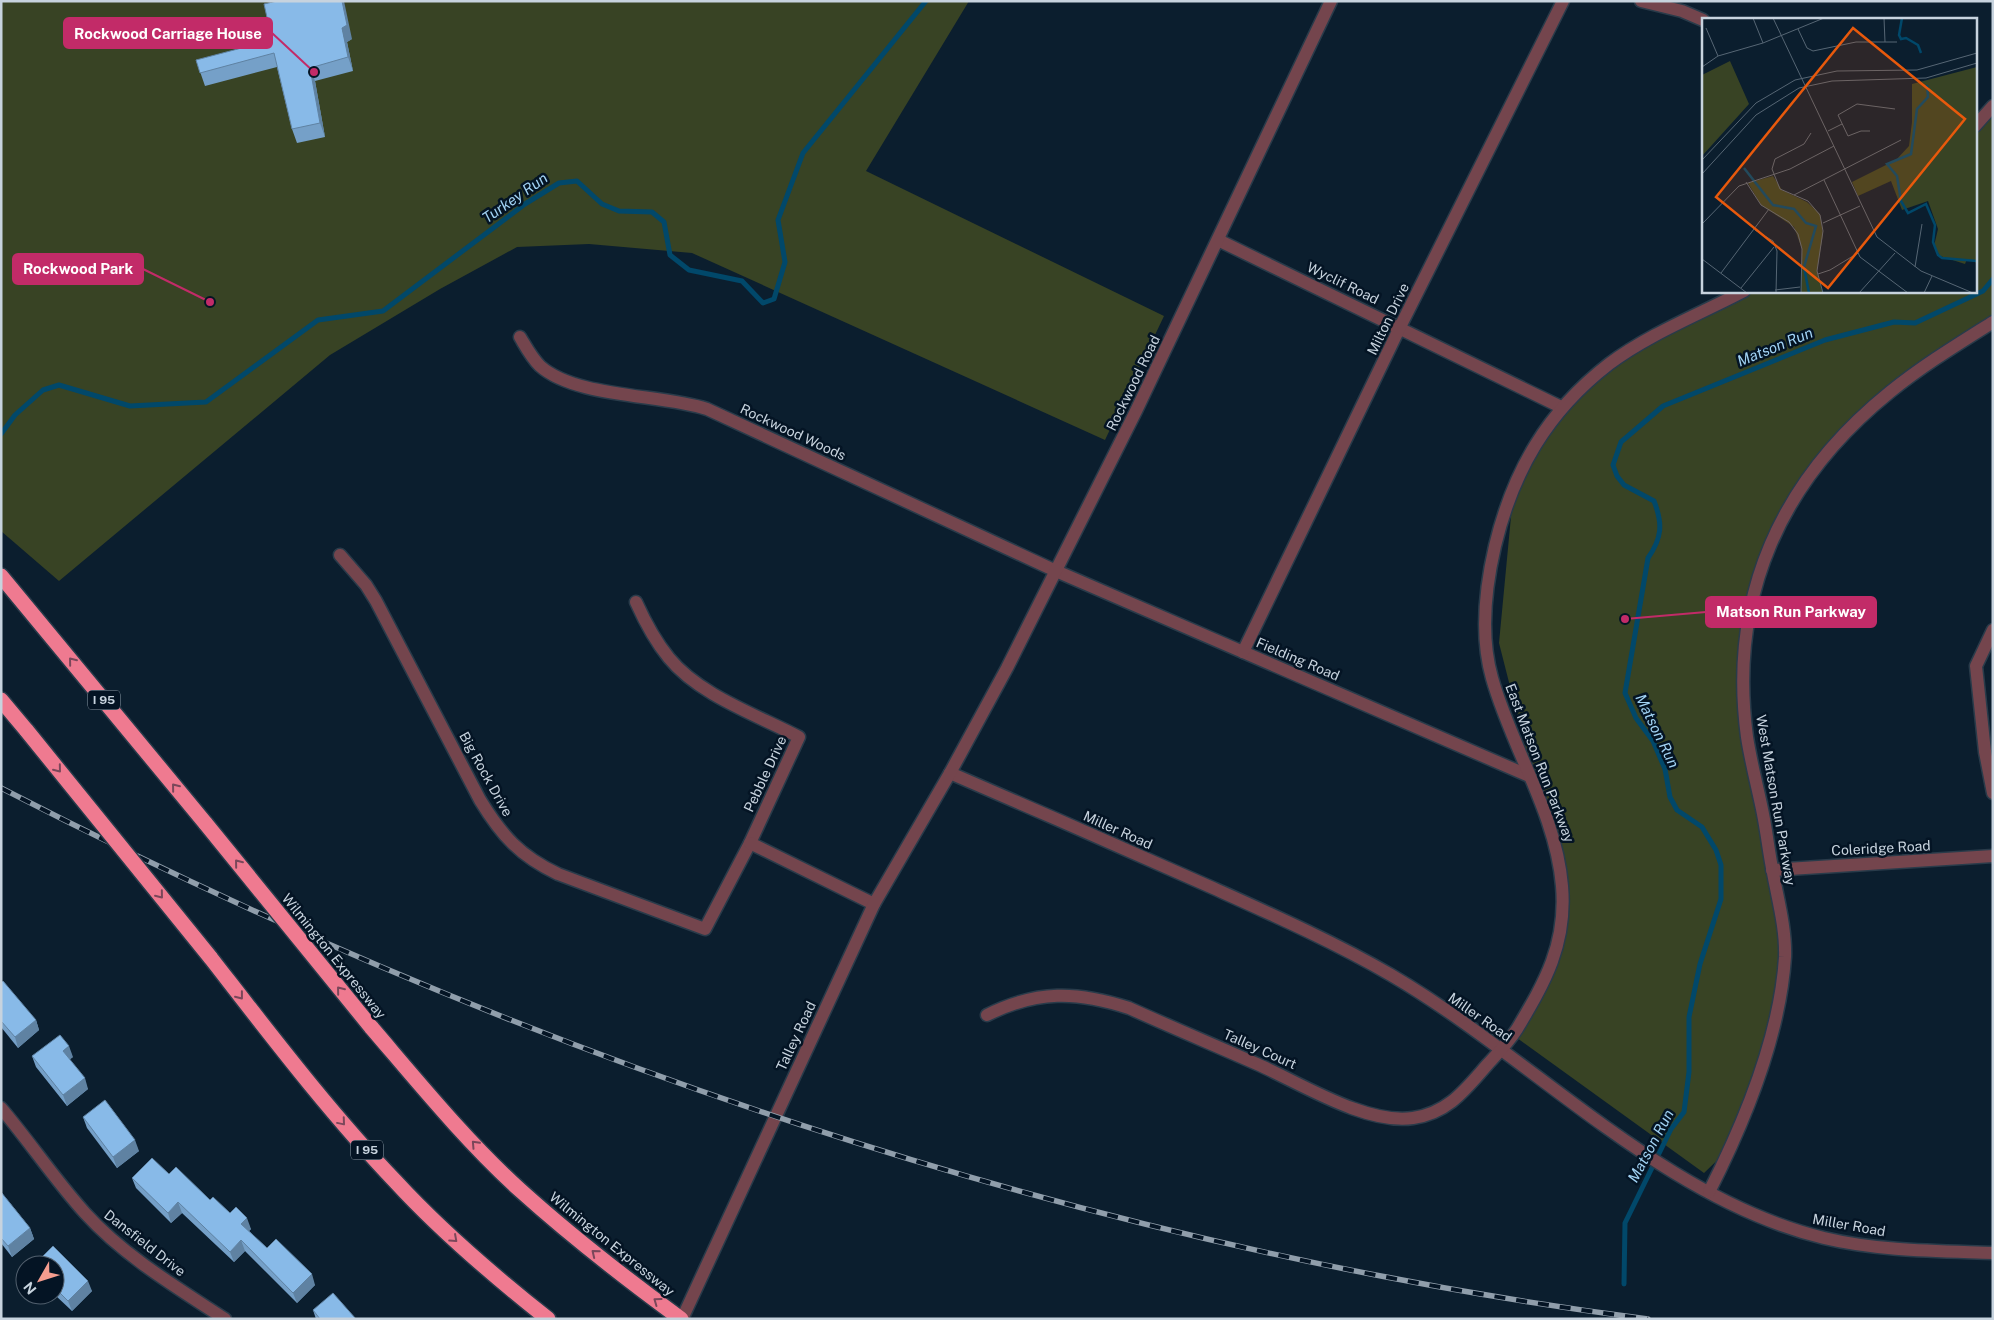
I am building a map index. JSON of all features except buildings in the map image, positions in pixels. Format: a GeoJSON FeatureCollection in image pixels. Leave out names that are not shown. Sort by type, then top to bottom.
{"type":"FeatureCollection","features":[{"type":"Feature","properties":{"kind":"highway","name":"Wilmington Expressway"},"geometry":{"type":"LineString","coordinates":[[1,576],[206,824],[371,1028],[496,1167],[574,1236],[633,1284],[681,1319]]}},
{"type":"Feature","properties":{"kind":"highway","name":"I 95"},"geometry":{"type":"LineString","coordinates":[[1,700],[210,957],[288,1057],[396,1182],[489,1270],[548,1319]]}},
{"type":"Feature","properties":{"kind":"street","name":"Rockwood Road"},"geometry":{"type":"LineString","coordinates":[[950,773],[1007,668],[1136,411],[1332,1]]}},
{"type":"Feature","properties":{"kind":"street","name":"Milton Drive"},"geometry":{"type":"LineString","coordinates":[[1243,652],[1400,327],[1563,1]]}},
{"type":"Feature","properties":{"kind":"street"},"geometry":{"type":"LineString","coordinates":[[1641,1],[1682,11],[1702,20]]}},
{"type":"Feature","properties":{"kind":"street"},"geometry":{"type":"LineString","coordinates":[[1976,125],[1993,106]]}},
{"type":"Feature","properties":{"kind":"street","name":"Wyclif Road"},"geometry":{"type":"LineString","coordinates":[[1218,240],[1561,407]]}},
{"type":"Feature","properties":{"kind":"street","name":"East Matson Run Parkway"},"geometry":{"type":"LineString","coordinates":[[1501,1050],[1513,1035],[1546,979],[1555,958],[1562,913],[1562,891],[1557,851],[1542,804],[1527,775],[1490,673],[1484,607],[1493,552],[1506,502],[1531,453],[1561,407],[1611,363],[1675,326],[1742,292]]}},
{"type":"Feature","properties":{"kind":"street","name":"West Matson Run Parkway"},"geometry":{"type":"LineString","coordinates":[[1709,1192],[1732,1146],[1756,1084],[1779,998],[1785,955],[1780,909],[1765,820],[1747,736],[1743,656],[1750,603],[1762,563],[1794,498],[1838,440],[1891,390],[1993,322]]}},
{"type":"Feature","properties":{"kind":"street","name":"Rockwood Woods"},"geometry":{"type":"LineString","coordinates":[[520,337],[528,352],[540,366],[565,380],[635,397],[671,400],[707,409],[1056,571]]}},
{"type":"Feature","properties":{"kind":"street","name":"Big Rock Drive"},"geometry":{"type":"LineString","coordinates":[[340,556],[366,584],[493,820],[518,851],[537,864],[558,874],[705,929],[750,843]]}},
{"type":"Feature","properties":{"kind":"street","name":"Fielding Road"},"geometry":{"type":"LineString","coordinates":[[1056,571],[1527,775]]}},
{"type":"Feature","properties":{"kind":"street","name":"Pebble Drive"},"geometry":{"type":"LineString","coordinates":[[636,602],[657,642],[686,675],[708,691],[799,737],[750,843]]}},
{"type":"Feature","properties":{"kind":"street"},"geometry":{"type":"LineString","coordinates":[[1993,630],[1976,666],[1985,752],[1993,793]]}},
{"type":"Feature","properties":{"kind":"street","name":"Talley Road"},"geometry":{"type":"LineString","coordinates":[[681,1319],[874,904],[950,773]]}},
{"type":"Feature","properties":{"kind":"street","name":"Miller Road"},"geometry":{"type":"LineString","coordinates":[[950,773],[1228,895],[1349,952],[1395,977],[1648,1154],[1709,1192],[1773,1221],[1824,1238],[1874,1246],[1993,1253]]}},
{"type":"Feature","properties":{"kind":"street"},"geometry":{"type":"LineString","coordinates":[[750,843],[874,904]]}},
{"type":"Feature","properties":{"kind":"street","name":"Coleridge Road"},"geometry":{"type":"LineString","coordinates":[[1772,870],[1993,856]]}},
{"type":"Feature","properties":{"kind":"street","name":"Talley Court"},"geometry":{"type":"LineString","coordinates":[[987,1015],[1017,1003],[1050,995],[1069,994],[1106,1000],[1129,1008],[1344,1104],[1366,1112],[1400,1119],[1429,1114],[1457,1099],[1469,1088],[1501,1050]]}},
{"type":"Feature","properties":{"kind":"street","name":"Dansfield Drive"},"geometry":{"type":"LineString","coordinates":[[1,1108],[85,1213],[113,1241],[152,1271],[225,1319]]}},
{"type":"Feature","properties":{"kind":"green space"},"geometry":{"type":"Polygon","coordinates":[[[1,1],[969,1],[866,171],[1164,316],[1105,440],[692,253],[589,244],[517,247],[440,289],[330,355],[59,581],[1,531],[1,1]]]}},
{"type":"Feature","properties":{"kind":"green space"},"geometry":{"type":"Polygon","coordinates":[[[1993,102],[1993,322],[1864,414],[1811,475],[1752,595],[1747,736],[1785,955],[1767,1049],[1732,1146],[1704,1173],[1513,1035],[1546,979],[1562,891],[1499,643],[1514,485],[1561,407],[1641,345],[1742,292],[1976,292],[1976,122],[1993,102]]]}},
{"type":"Feature","properties":{"kind":"waterway","name":"Turkey Run"},"geometry":{"type":"LineString","coordinates":[[1,434],[15,415],[43,390],[59,385],[130,406],[206,402],[318,320],[383,311],[525,204],[559,183],[577,181],[602,204],[619,211],[652,212],[664,222],[670,255],[689,270],[742,281],[763,303],[774,299],[785,262],[778,220],[803,153],[926,1]]}},
{"type":"Feature","properties":{"kind":"waterway","name":"Matson Run"},"geometry":{"type":"LineString","coordinates":[[1624,1284],[1625,1223],[1671,1129],[1684,1112],[1689,1072],[1689,1017],[1700,964],[1721,899],[1721,865],[1716,850],[1702,827],[1677,810],[1670,797],[1665,769],[1653,741],[1636,718],[1625,693],[1648,558],[1656,544],[1660,524],[1654,501],[1624,485],[1617,476],[1613,465],[1621,442],[1663,406],[1825,340],[1894,322],[1915,323],[1983,291],[1993,279]]}},
{"type":"Feature","properties":{"kind":"railway"},"geometry":{"type":"LineString","coordinates":[[1,788],[196,884],[394,972],[596,1053],[802,1125],[1010,1188],[1220,1242],[1433,1286],[1648,1319]]}},
{"type":"Feature","properties":{"kind":"place","name":"Rockwood Carriage House"},"geometry":{"type":"Point","coordinates":[314,72]}},
{"type":"Feature","properties":{"kind":"place","name":"Rockwood Park"},"geometry":{"type":"Point","coordinates":[210,302]}},
{"type":"Feature","properties":{"kind":"place","name":"Matson Run Parkway"},"geometry":{"type":"Point","coordinates":[1625,619]}}]}
